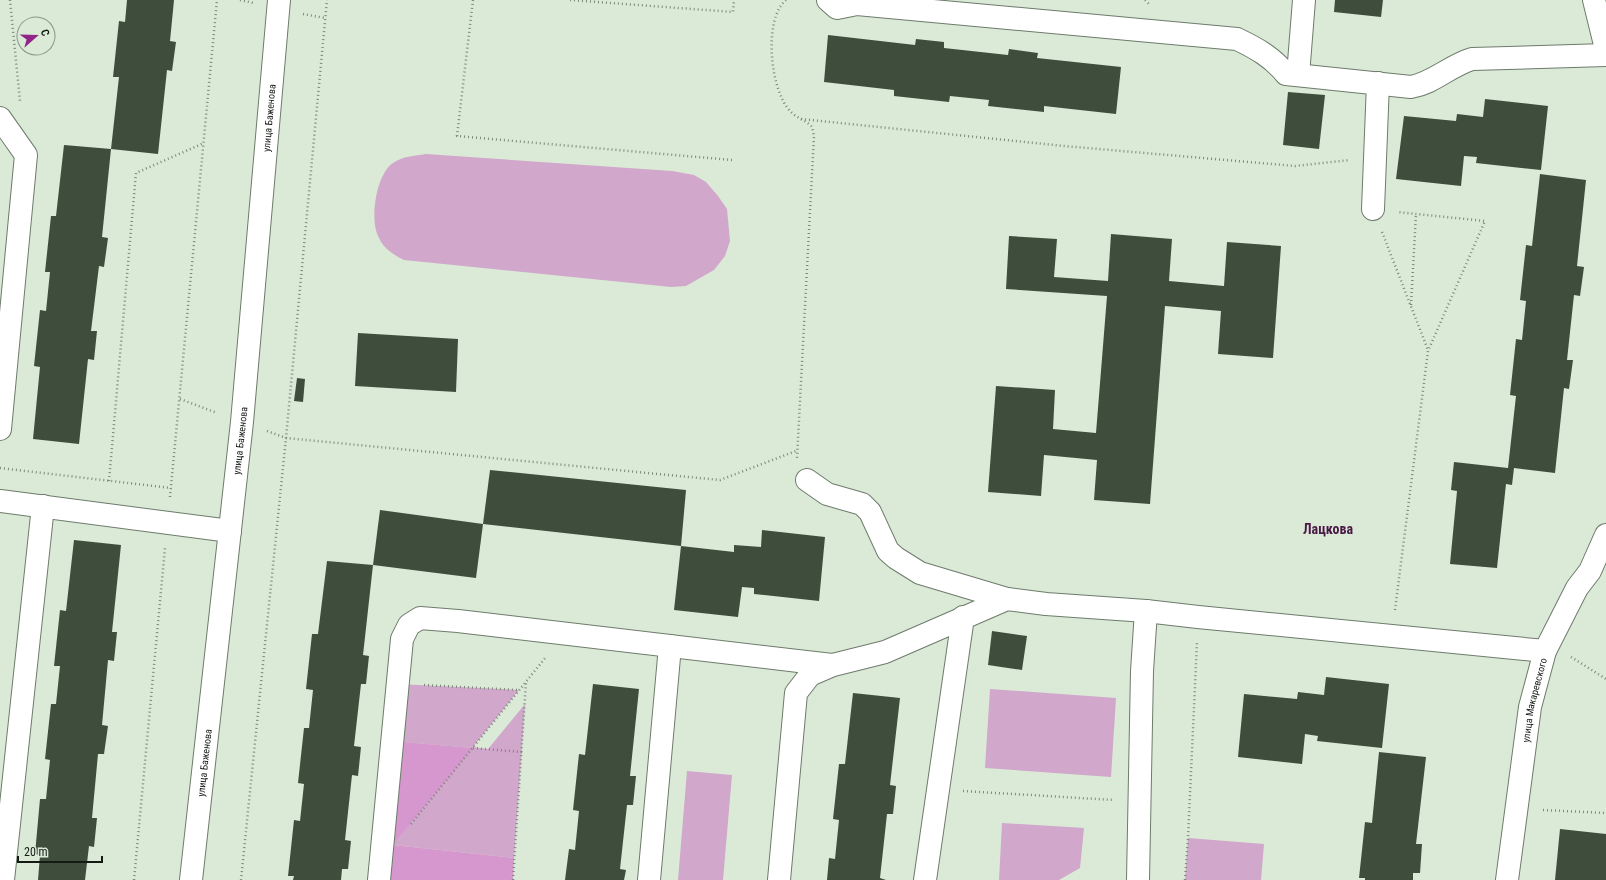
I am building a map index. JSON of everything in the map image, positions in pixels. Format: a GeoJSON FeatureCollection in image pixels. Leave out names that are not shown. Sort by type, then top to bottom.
{"type":"FeatureCollection","features":[{"type":"Feature","properties":{"kind":"street","name":"улица Баженова"},"geometry":{"type":"LineString","coordinates":[[191,880],[242,422],[279,0]]}},
{"type":"Feature","properties":{"kind":"street"},"geometry":{"type":"LineString","coordinates":[[828,0],[837,8],[857,4],[1237,38],[1259,50],[1276,62],[1286,74],[1411,87],[1424,85],[1456,64],[1472,59],[1606,55]]}},
{"type":"Feature","properties":{"kind":"street"},"geometry":{"type":"LineString","coordinates":[[1298,75],[1304,0]]}},
{"type":"Feature","properties":{"kind":"street"},"geometry":{"type":"LineString","coordinates":[[1594,0],[1606,48]]}},
{"type":"Feature","properties":{"kind":"street"},"geometry":{"type":"LineString","coordinates":[[1373,209],[1378,83]]}},
{"type":"Feature","properties":{"kind":"street"},"geometry":{"type":"LineString","coordinates":[[0,118],[26,155],[3,365],[0,429]]}},
{"type":"Feature","properties":{"kind":"street"},"geometry":{"type":"LineString","coordinates":[[807,480],[827,494],[862,504],[870,512],[888,551],[896,558],[920,573],[1007,598],[1046,604],[1146,611],[1198,618],[1545,651]]}},
{"type":"Feature","properties":{"kind":"street"},"geometry":{"type":"LineString","coordinates":[[0,501],[230,531]]}},
{"type":"Feature","properties":{"kind":"street"},"geometry":{"type":"LineString","coordinates":[[4,880],[43,506]]}},
{"type":"Feature","properties":{"kind":"street","name":"улица Макаревского"},"geometry":{"type":"LineString","coordinates":[[1507,880],[1530,707],[1545,651],[1577,588],[1590,571],[1606,535]]}},
{"type":"Feature","properties":{"kind":"street"},"geometry":{"type":"LineString","coordinates":[[779,880],[796,692],[810,675],[833,665],[885,652],[1007,598]]}},
{"type":"Feature","properties":{"kind":"street"},"geometry":{"type":"LineString","coordinates":[[1138,880],[1142,671],[1146,611]]}},
{"type":"Feature","properties":{"kind":"street"},"geometry":{"type":"LineString","coordinates":[[924,880],[964,617]]}},
{"type":"Feature","properties":{"kind":"street"},"geometry":{"type":"LineString","coordinates":[[379,880],[402,639],[409,625],[420,618],[458,621],[833,665]]}},
{"type":"Feature","properties":{"kind":"street"},"geometry":{"type":"LineString","coordinates":[[649,880],[670,646]]}},
{"type":"Feature","properties":{"kind":"path"},"geometry":{"type":"LineString","coordinates":[[10,0],[21,108]]}},
{"type":"Feature","properties":{"kind":"path"},"geometry":{"type":"LineString","coordinates":[[134,880],[217,0]]}},
{"type":"Feature","properties":{"kind":"path"},"geometry":{"type":"LineString","coordinates":[[241,880],[286,438],[327,0]]}},
{"type":"Feature","properties":{"kind":"path"},"geometry":{"type":"LineString","coordinates":[[473,0],[457,136],[732,160]]}},
{"type":"Feature","properties":{"kind":"path"},"geometry":{"type":"LineString","coordinates":[[570,0],[733,12],[734,0]]}},
{"type":"Feature","properties":{"kind":"path"},"geometry":{"type":"LineString","coordinates":[[786,0],[778,12],[774,26],[772,62],[775,84],[780,96],[790,111],[812,127],[814,136],[796,451],[800,470],[807,480]]}},
{"type":"Feature","properties":{"kind":"path"},"geometry":{"type":"LineString","coordinates":[[801,119],[1056,145],[1287,165],[1375,157]]}},
{"type":"Feature","properties":{"kind":"path"},"geometry":{"type":"LineString","coordinates":[[109,481],[136,173],[204,143]]}},
{"type":"Feature","properties":{"kind":"path"},"geometry":{"type":"LineString","coordinates":[[1395,614],[1428,351],[1485,221],[1373,209],[1428,350]]}},
{"type":"Feature","properties":{"kind":"path"},"geometry":{"type":"LineString","coordinates":[[1411,307],[1416,214]]}},
{"type":"Feature","properties":{"kind":"path"},"geometry":{"type":"LineString","coordinates":[[180,400],[286,438],[720,480],[796,451]]}},
{"type":"Feature","properties":{"kind":"path"},"geometry":{"type":"LineString","coordinates":[[0,468],[171,488]]}},
{"type":"Feature","properties":{"kind":"path"},"geometry":{"type":"LineString","coordinates":[[1185,880],[1198,618]]}},
{"type":"Feature","properties":{"kind":"path"},"geometry":{"type":"LineString","coordinates":[[408,827],[566,634]]}},
{"type":"Feature","properties":{"kind":"path"},"geometry":{"type":"LineString","coordinates":[[1569,656],[1606,679]]}},
{"type":"Feature","properties":{"kind":"path"},"geometry":{"type":"LineString","coordinates":[[513,880],[526,682]]}},
{"type":"Feature","properties":{"kind":"path"},"geometry":{"type":"LineString","coordinates":[[398,684],[519,690]]}},
{"type":"Feature","properties":{"kind":"path"},"geometry":{"type":"LineString","coordinates":[[473,748],[522,752]]}},
{"type":"Feature","properties":{"kind":"path"},"geometry":{"type":"LineString","coordinates":[[938,789],[1140,801]]}},
{"type":"Feature","properties":{"kind":"path"},"geometry":{"type":"LineString","coordinates":[[1537,810],[1606,813]]}},
{"type":"Feature","properties":{"kind":"shaded area"},"geometry":{"type":"Polygon","coordinates":[[[426,154],[672,171],[694,175],[706,182],[727,209],[730,241],[725,256],[714,270],[686,286],[671,287],[404,260],[386,248],[381,242],[376,230],[375,210],[378,187],[387,169],[393,163],[405,158],[426,154]]]}},
{"type":"Feature","properties":{"kind":"shaded area"},"geometry":{"type":"Polygon","coordinates":[[[398,684],[519,690],[473,747],[488,749],[525,704],[514,858],[393,845],[472,748],[392,741],[398,684]]]}},
{"type":"Feature","properties":{"kind":"shaded area"},"geometry":{"type":"Polygon","coordinates":[[[990,689],[1116,698],[1111,777],[985,768],[990,689]]]}},
{"type":"Feature","properties":{"kind":"shaded area"},"geometry":{"type":"Polygon","coordinates":[[[404,742],[473,748],[393,845],[404,742]]]}},
{"type":"Feature","properties":{"kind":"shaded area"},"geometry":{"type":"Polygon","coordinates":[[[687,771],[732,775],[723,880],[678,880],[687,771]]]}},
{"type":"Feature","properties":{"kind":"shaded area"},"geometry":{"type":"Polygon","coordinates":[[[1002,823],[1084,828],[1080,868],[1059,880],[999,880],[1002,823]]]}},
{"type":"Feature","properties":{"kind":"shaded area"},"geometry":{"type":"Polygon","coordinates":[[[1188,838],[1264,844],[1261,880],[1185,880],[1188,838]]]}},
{"type":"Feature","properties":{"kind":"shaded area"},"geometry":{"type":"Polygon","coordinates":[[[393,845],[514,858],[513,880],[379,880],[393,845]]]}},
{"type":"Feature","properties":{"kind":"building"},"geometry":{"type":"Polygon","coordinates":[[[127,0],[174,0],[170,41],[176,42],[172,71],[167,70],[158,154],[111,149],[119,77],[113,77],[119,21],[125,22],[127,0]]]}},
{"type":"Feature","properties":{"kind":"building"},"geometry":{"type":"Polygon","coordinates":[[[1335,0],[1383,0],[1381,17],[1334,12],[1335,0]]]}},
{"type":"Feature","properties":{"kind":"building"},"geometry":{"type":"Polygon","coordinates":[[[828,35],[915,45],[916,39],[944,42],[944,48],[1008,55],[1009,49],[1038,53],[1037,58],[1121,67],[1116,114],[1044,106],[1044,112],[988,106],[989,100],[950,96],[949,102],[894,96],[894,90],[824,82],[828,35]]]}},
{"type":"Feature","properties":{"kind":"building"},"geometry":{"type":"Polygon","coordinates":[[[1288,92],[1325,95],[1319,149],[1283,145],[1288,92]]]}},
{"type":"Feature","properties":{"kind":"building"},"geometry":{"type":"Polygon","coordinates":[[[1485,99],[1548,106],[1541,170],[1476,163],[1477,157],[1464,156],[1461,186],[1396,179],[1404,116],[1456,121],[1457,114],[1483,117],[1485,99]]]}},
{"type":"Feature","properties":{"kind":"building"},"geometry":{"type":"Polygon","coordinates":[[[64,145],[111,149],[102,237],[108,238],[104,267],[99,266],[91,331],[97,331],[94,360],[88,359],[79,444],[33,439],[40,367],[34,366],[40,310],[46,311],[50,272],[45,272],[51,216],[56,216],[64,145]]]}},
{"type":"Feature","properties":{"kind":"building"},"geometry":{"type":"Polygon","coordinates":[[[1540,174],[1586,180],[1577,266],[1584,267],[1580,296],[1574,295],[1567,360],[1573,360],[1569,389],[1564,388],[1555,473],[1514,468],[1512,485],[1506,484],[1497,568],[1450,564],[1457,491],[1451,490],[1454,462],[1508,468],[1516,396],[1510,395],[1516,339],[1522,340],[1526,301],[1520,300],[1526,245],[1532,246],[1540,174]]]}},
{"type":"Feature","properties":{"kind":"building"},"geometry":{"type":"Polygon","coordinates":[[[1111,234],[1172,239],[1169,281],[1224,286],[1227,242],[1281,246],[1273,358],[1218,354],[1221,311],[1165,306],[1150,504],[1094,500],[1097,460],[1044,455],[1041,496],[988,492],[996,386],[1055,390],[1053,429],[1096,433],[1107,296],[1006,289],[1009,236],[1057,239],[1054,277],[1108,281],[1111,234]]]}},
{"type":"Feature","properties":{"kind":"building"},"geometry":{"type":"Polygon","coordinates":[[[358,333],[458,339],[456,392],[355,386],[358,333]]]}},
{"type":"Feature","properties":{"kind":"building"},"geometry":{"type":"Polygon","coordinates":[[[297,378],[305,379],[303,402],[294,401],[297,378]]]}},
{"type":"Feature","properties":{"kind":"building"},"geometry":{"type":"Polygon","coordinates":[[[490,470],[686,490],[681,546],[483,524],[490,470]]]}},
{"type":"Feature","properties":{"kind":"building"},"geometry":{"type":"Polygon","coordinates":[[[380,510],[483,524],[476,578],[373,565],[380,510]]]}},
{"type":"Feature","properties":{"kind":"building"},"geometry":{"type":"Polygon","coordinates":[[[762,530],[825,537],[819,601],[754,594],[754,588],[742,587],[738,617],[674,610],[681,546],[734,552],[734,545],[761,547],[762,530]]]}},
{"type":"Feature","properties":{"kind":"building"},"geometry":{"type":"Polygon","coordinates":[[[74,540],[121,545],[112,632],[117,632],[114,661],[108,660],[102,725],[108,726],[104,754],[98,754],[92,818],[97,818],[94,847],[89,846],[85,880],[38,880],[40,855],[35,854],[40,799],[46,799],[50,760],[45,759],[51,704],[56,704],[60,666],[54,666],[60,610],[66,611],[74,540]]]}},
{"type":"Feature","properties":{"kind":"building"},"geometry":{"type":"Polygon","coordinates":[[[327,561],[373,565],[363,655],[369,656],[366,684],[361,684],[354,746],[361,747],[358,776],[352,775],[345,840],[351,841],[348,869],[342,869],[341,880],[293,880],[294,876],[288,876],[294,820],[300,821],[304,784],[298,783],[304,728],[309,728],[313,690],[306,689],[312,634],[318,634],[327,561]]]}},
{"type":"Feature","properties":{"kind":"building"},"geometry":{"type":"Polygon","coordinates":[[[992,631],[1027,636],[1022,670],[988,665],[992,631]]]}},
{"type":"Feature","properties":{"kind":"building"},"geometry":{"type":"Polygon","coordinates":[[[1326,677],[1389,684],[1382,748],[1317,741],[1318,736],[1305,734],[1302,764],[1238,757],[1244,694],[1297,699],[1298,692],[1324,695],[1326,677]]]}},
{"type":"Feature","properties":{"kind":"building"},"geometry":{"type":"Polygon","coordinates":[[[593,684],[639,689],[630,776],[636,776],[633,805],[627,805],[620,869],[626,870],[624,880],[565,880],[569,849],[575,850],[579,811],[573,810],[579,754],[585,755],[593,684]]]}},
{"type":"Feature","properties":{"kind":"building"},"geometry":{"type":"Polygon","coordinates":[[[853,693],[900,698],[890,785],[896,786],[893,814],[887,814],[880,878],[886,880],[827,880],[829,858],[835,859],[839,820],[833,819],[839,764],[845,764],[853,693]]]}},
{"type":"Feature","properties":{"kind":"building"},"geometry":{"type":"Polygon","coordinates":[[[1379,752],[1426,757],[1416,844],[1422,844],[1420,873],[1413,873],[1413,880],[1365,880],[1365,878],[1359,878],[1365,822],[1372,823],[1379,752]]]}},
{"type":"Feature","properties":{"kind":"building"},"geometry":{"type":"Polygon","coordinates":[[[1560,829],[1606,834],[1606,880],[1555,880],[1560,829]]]}},
{"type":"Feature","properties":{"kind":"district","name":"Лацкова"},"geometry":{"type":"Point","coordinates":[1328,529]}}]}
